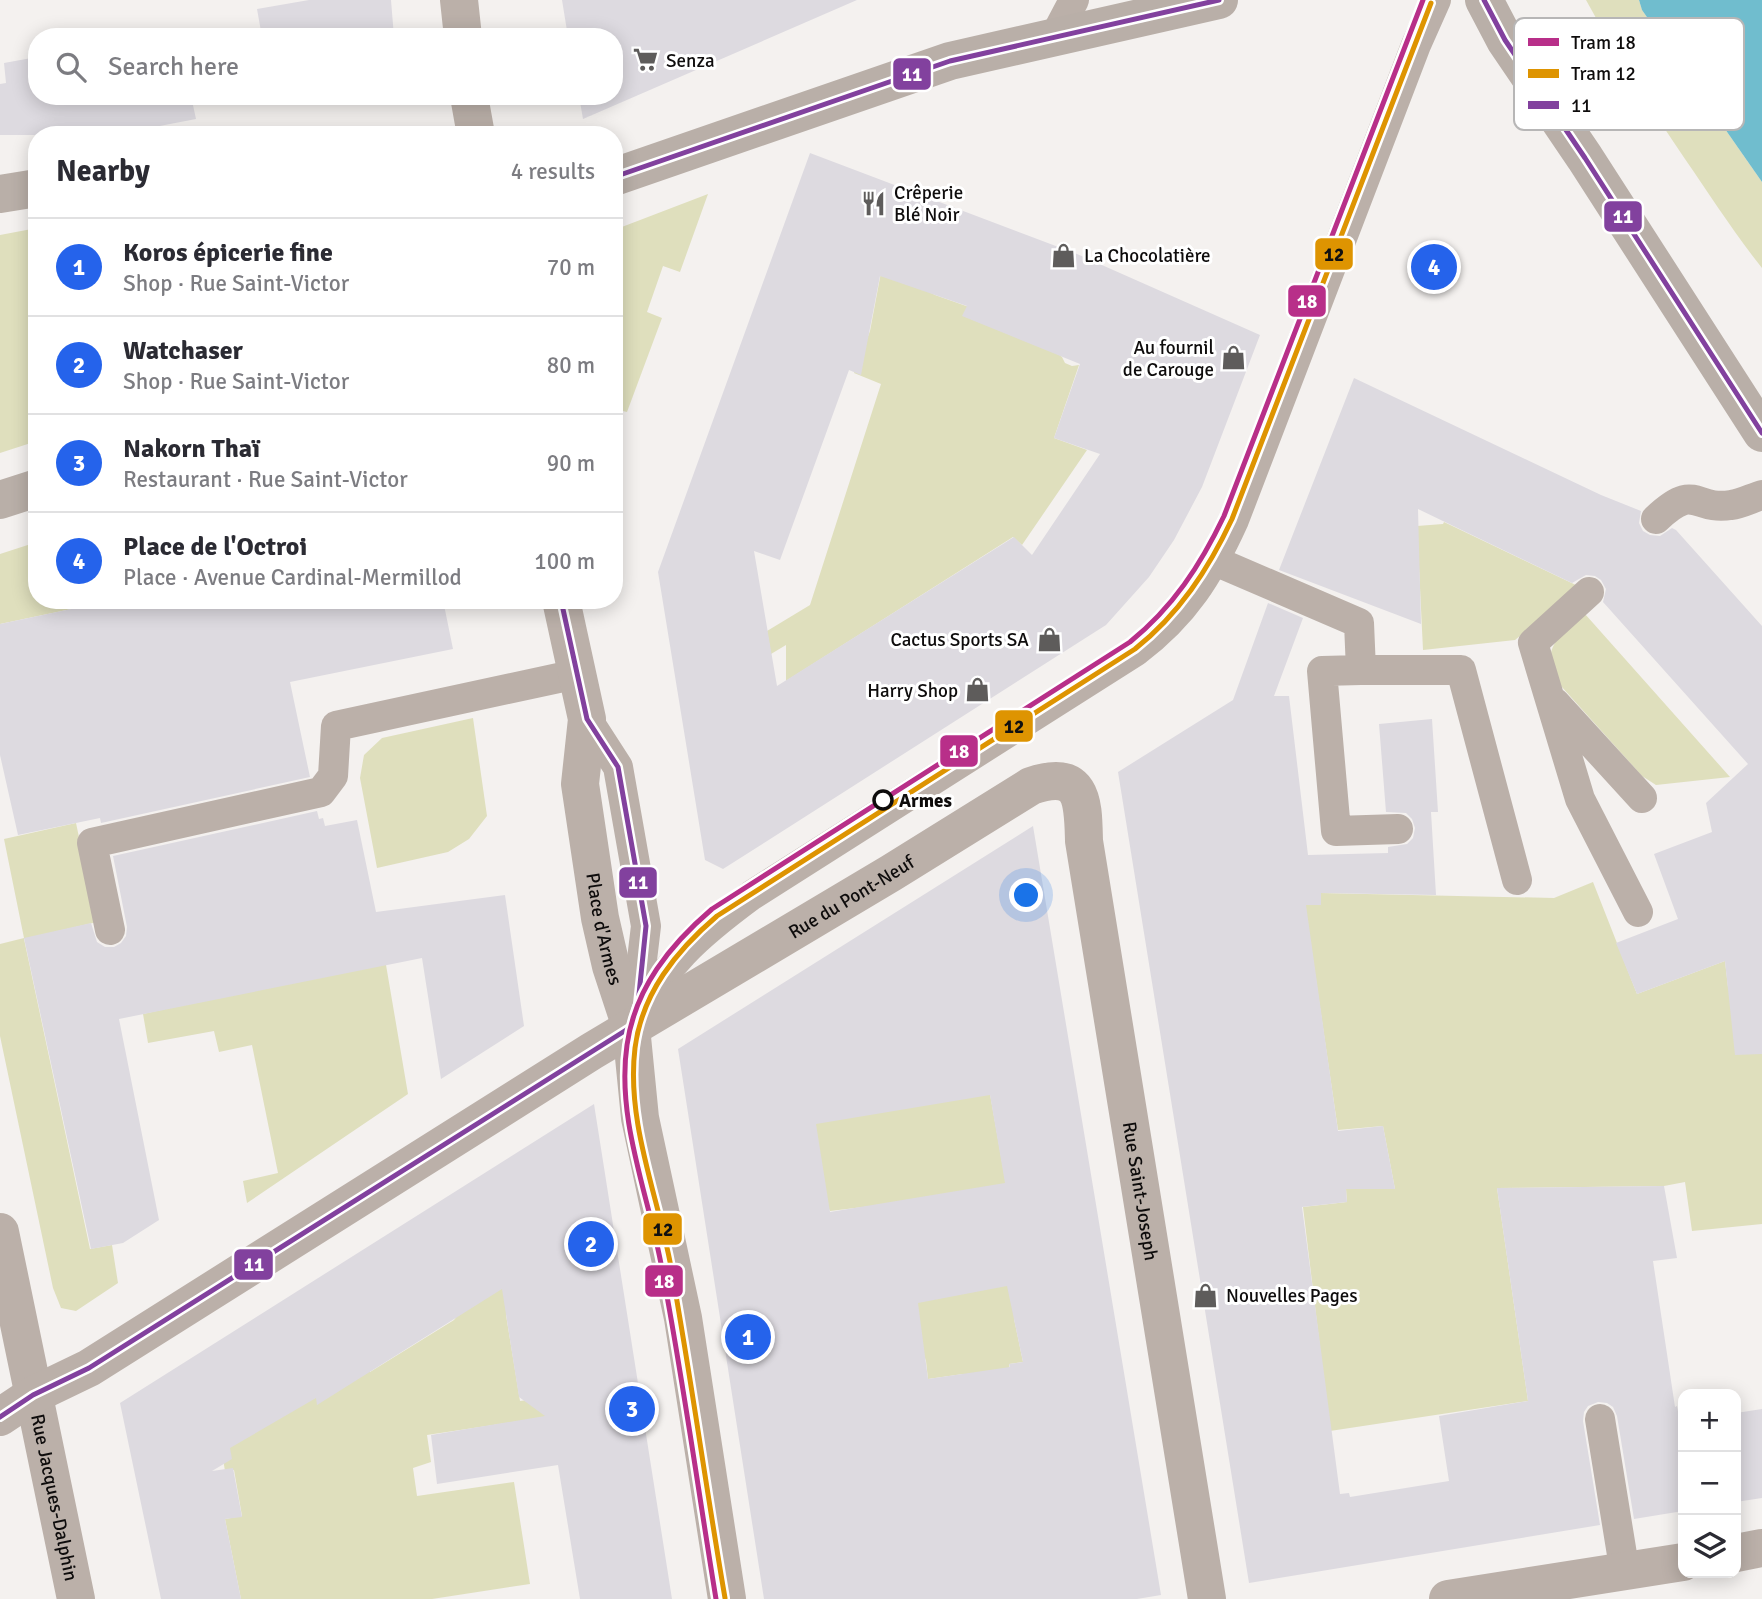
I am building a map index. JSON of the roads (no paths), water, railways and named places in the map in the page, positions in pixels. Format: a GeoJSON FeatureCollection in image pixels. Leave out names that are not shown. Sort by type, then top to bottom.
{"type":"FeatureCollection","features":[{"type":"Feature","properties":{"kind":"street"},"geometry":{"type":"LineString","coordinates":[[459,0],[462,28]]}},
{"type":"Feature","properties":{"kind":"street"},"geometry":{"type":"LineString","coordinates":[[626,173],[950,61],[1219,0]]}},
{"type":"Feature","properties":{"kind":"street"},"geometry":{"type":"LineString","coordinates":[[1483,0],[1514,53]]}},
{"type":"Feature","properties":{"kind":"street"},"geometry":{"type":"LineString","coordinates":[[471,105],[474,126]]}},
{"type":"Feature","properties":{"kind":"street"},"geometry":{"type":"LineString","coordinates":[[1566,130],[1762,433]]}},
{"type":"Feature","properties":{"kind":"street"},"geometry":{"type":"LineString","coordinates":[[0,194],[28,189]]}},
{"type":"Feature","properties":{"kind":"street"},"geometry":{"type":"LineString","coordinates":[[0,500],[28,491]]}},
{"type":"Feature","properties":{"kind":"street","name":"Place d'Armes"},"geometry":{"type":"LineString","coordinates":[[563,609],[587,719],[580,785],[600,918],[611,965],[631,1027],[640,1118],[683,1318],[727,1599]]}},
{"type":"Feature","properties":{"kind":"street","name":"Rue du Pont-Neuf"},"geometry":{"type":"LineString","coordinates":[[0,1417],[33,1395],[89,1368],[631,1027],[891,873],[1031,786],[1050,781],[1073,786]]}},
{"type":"Feature","properties":{"kind":"street","name":"Rue Saint-Joseph"},"geometry":{"type":"LineString","coordinates":[[1073,786],[1079,792],[1083,806],[1084,841],[1207,1599]]}},
{"type":"Feature","properties":{"kind":"street","name":"Rue Jacques-Dalphin"},"geometry":{"type":"LineString","coordinates":[[0,1232],[76,1599]]}},
{"type":"Feature","properties":{"kind":"street"},"geometry":{"type":"LineString","coordinates":[[1741,1552],[1762,1548]]}},
{"type":"Feature","properties":{"kind":"street"},"geometry":{"type":"LineString","coordinates":[[1448,1599],[1678,1563]]}},
{"type":"Feature","properties":{"kind":"lane"},"geometry":{"type":"LineString","coordinates":[[1055,36],[1074,0]]}},
{"type":"Feature","properties":{"kind":"lane","name":"Rue du Pont-Neuf"},"geometry":{"type":"LineString","coordinates":[[631,1027],[648,995],[666,971],[689,944],[718,920],[752,895],[1136,651],[1168,626],[1182,611],[1215,561],[1234,520],[1416,45],[1436,0]]}},
{"type":"Feature","properties":{"kind":"lane"},"geometry":{"type":"LineString","coordinates":[[1656,519],[1672,504],[1689,498],[1716,505],[1730,505],[1762,495]]}},
{"type":"Feature","properties":{"kind":"lane"},"geometry":{"type":"LineString","coordinates":[[1215,561],[1359,623],[1361,670]]}},
{"type":"Feature","properties":{"kind":"lane"},"geometry":{"type":"LineString","coordinates":[[1589,592],[1533,643],[1580,799],[1638,912]]}},
{"type":"Feature","properties":{"kind":"lane"},"geometry":{"type":"LineString","coordinates":[[1398,829],[1336,831],[1322,671],[1461,670],[1517,880]]}},
{"type":"Feature","properties":{"kind":"lane"},"geometry":{"type":"LineString","coordinates":[[110,930],[92,843],[321,792],[333,776],[336,726],[577,674]]}},
{"type":"Feature","properties":{"kind":"lane"},"geometry":{"type":"LineString","coordinates":[[1550,698],[1642,798]]}},
{"type":"Feature","properties":{"kind":"lane"},"geometry":{"type":"LineString","coordinates":[[1600,1419],[1625,1573]]}},
{"type":"Feature","properties":{"kind":"water"},"geometry":{"type":"Polygon","coordinates":[[[1639,0],[1762,0],[1762,182],[1726,130],[1744,130],[1744,18],[1648,18],[1639,0]]]}},
{"type":"Feature","properties":{"kind":"tram line","name":"18"},"geometry":{"type":"LineString","coordinates":[[716,1599],[670,1310],[626,1101],[627,1045],[631,1024],[646,986],[682,937],[712,909],[1130,642],[1159,615],[1184,585],[1224,516],[1423,0]]}},
{"type":"Feature","properties":{"kind":"tram line","name":"12"},"geometry":{"type":"LineString","coordinates":[[725,1598],[671,1267],[645,1159],[635,1103],[635,1048],[645,1009],[663,974],[688,944],[717,916],[1135,649],[1179,606],[1213,556],[1232,519],[1431,3]]}},
{"type":"Feature","properties":{"kind":"place","name":"Senza"},"geometry":{"type":"Point","coordinates":[646,60]}},
{"type":"Feature","properties":{"kind":"place","name":"Crêperie Blé Noir"},"geometry":{"type":"Point","coordinates":[874,203]}},
{"type":"Feature","properties":{"kind":"place","name":"La Chocolatière"},"geometry":{"type":"Point","coordinates":[1064,255]}},
{"type":"Feature","properties":{"kind":"place","name":"Place de l'Octroi"},"geometry":{"type":"Point","coordinates":[1434,267]}},
{"type":"Feature","properties":{"kind":"place","name":"Au fournil de Carouge"},"geometry":{"type":"Point","coordinates":[1234,358]}},
{"type":"Feature","properties":{"kind":"place","name":"Cactus Sports SA"},"geometry":{"type":"Point","coordinates":[1049,639]}},
{"type":"Feature","properties":{"kind":"place","name":"Harry Shop"},"geometry":{"type":"Point","coordinates":[978,690]}},
{"type":"Feature","properties":{"kind":"place","name":"Armes"},"geometry":{"type":"Point","coordinates":[883,800]}},
{"type":"Feature","properties":{"kind":"place","name":"Watchaser"},"geometry":{"type":"Point","coordinates":[591,1244]}},
{"type":"Feature","properties":{"kind":"place","name":"Nouvelles Pages"},"geometry":{"type":"Point","coordinates":[1206,1295]}},
{"type":"Feature","properties":{"kind":"place","name":"Koros épicerie fine"},"geometry":{"type":"Point","coordinates":[748,1337]}},
{"type":"Feature","properties":{"kind":"place","name":"Nakorn Thaï"},"geometry":{"type":"Point","coordinates":[632,1409]}}]}
